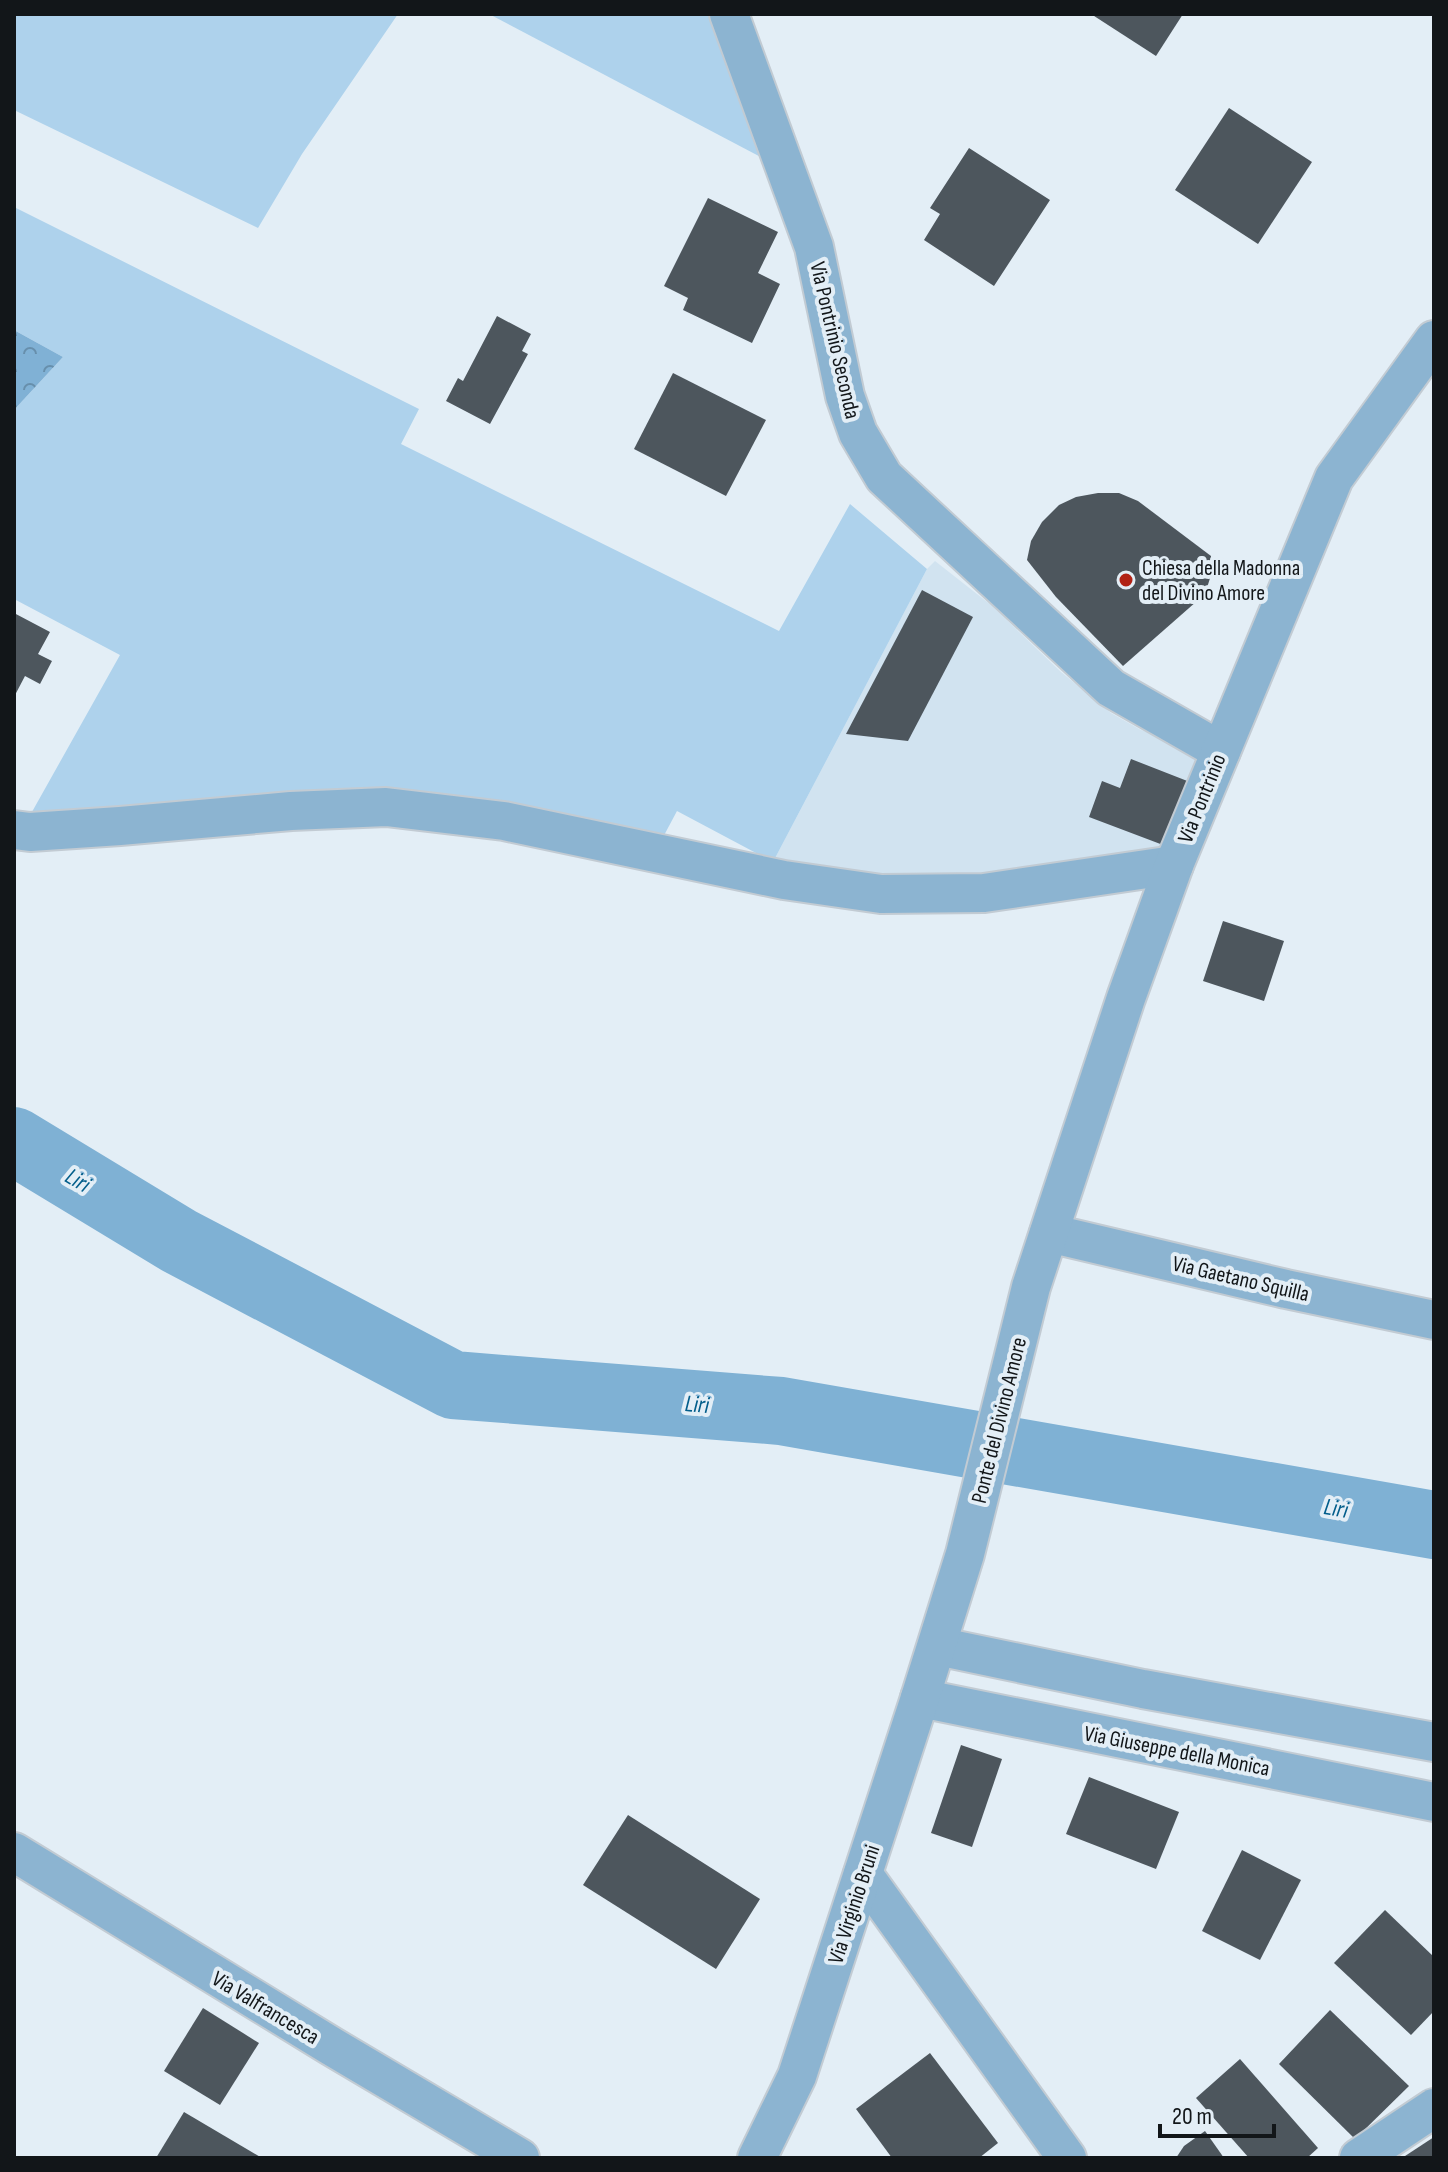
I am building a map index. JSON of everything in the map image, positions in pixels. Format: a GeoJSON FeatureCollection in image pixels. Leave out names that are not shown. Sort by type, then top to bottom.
{"type":"FeatureCollection","features":[{"type":"Feature","properties":{"kind":"street","name":"Via Pontrinio Seconda"},"geometry":{"type":"LineString","coordinates":[[729,14],[814,247],[845,396],[858,433],[884,477],[1111,688],[1221,751]]}},
{"type":"Feature","properties":{"kind":"street","name":"Via Pontrinio"},"geometry":{"type":"LineString","coordinates":[[1031,1287],[1126,998],[1174,865],[1334,478],[1434,340]]}},
{"type":"Feature","properties":{"kind":"street"},"geometry":{"type":"LineString","coordinates":[[14,830],[30,832],[291,811],[386,807],[504,821],[784,880],[881,894],[984,893],[1174,865]]}},
{"type":"Feature","properties":{"kind":"street","name":"Via Gaetano Squilla"},"geometry":{"type":"LineString","coordinates":[[1049,1233],[1434,1320]]}},
{"type":"Feature","properties":{"kind":"street","name":"Ponte del Divino Amore"},"geometry":{"type":"LineString","coordinates":[[937,1646],[965,1554],[1031,1287]]}},
{"type":"Feature","properties":{"kind":"street"},"geometry":{"type":"LineString","coordinates":[[937,1646],[1143,1689],[1434,1742]]}},
{"type":"Feature","properties":{"kind":"street","name":"Via Virginio Bruni"},"geometry":{"type":"LineString","coordinates":[[757,2158],[797,2076],[937,1646]]}},
{"type":"Feature","properties":{"kind":"street","name":"Via Giuseppe della Monica"},"geometry":{"type":"LineString","coordinates":[[920,1698],[1434,1802]]}},
{"type":"Feature","properties":{"kind":"street","name":"Via Valfrancesca"},"geometry":{"type":"LineString","coordinates":[[14,1852],[520,2158]]}},
{"type":"Feature","properties":{"kind":"street"},"geometry":{"type":"LineString","coordinates":[[863,1874],[1067,2158]]}},
{"type":"Feature","properties":{"kind":"street"},"geometry":{"type":"LineString","coordinates":[[1359,2158],[1434,2108]]}},
{"type":"Feature","properties":{"kind":"shaded area"},"geometry":{"type":"Polygon","coordinates":[[[14,14],[398,14],[302,154],[258,228],[14,110],[14,14]]]}},
{"type":"Feature","properties":{"kind":"shaded area"},"geometry":{"type":"Polygon","coordinates":[[[489,14],[717,14],[774,164],[489,14]]]}},
{"type":"Feature","properties":{"kind":"shaded area"},"geometry":{"type":"Polygon","coordinates":[[[14,207],[419,409],[401,444],[779,631],[850,504],[927,569],[773,862],[677,811],[661,841],[490,804],[28,819],[120,655],[14,599],[14,410],[63,357],[14,330],[14,207]]]}},
{"type":"Feature","properties":{"kind":"shaded area"},"geometry":{"type":"Polygon","coordinates":[[[935,561],[991,605],[1061,672],[1111,713],[1141,730],[1213,755],[1169,856],[890,883],[773,862],[927,569],[935,561]]]}},
{"type":"Feature","properties":{"kind":"green space"},"geometry":{"type":"Polygon","coordinates":[[[14,330],[63,357],[14,410],[14,330]]]}},
{"type":"Feature","properties":{"kind":"building"},"geometry":{"type":"Polygon","coordinates":[[[1091,14],[1183,14],[1156,56],[1091,14]]]}},
{"type":"Feature","properties":{"kind":"building"},"geometry":{"type":"Polygon","coordinates":[[[1229,108],[1312,162],[1258,244],[1175,190],[1229,108]]]}},
{"type":"Feature","properties":{"kind":"building"},"geometry":{"type":"Polygon","coordinates":[[[969,148],[1050,200],[994,286],[924,240],[940,214],[930,208],[969,148]]]}},
{"type":"Feature","properties":{"kind":"building"},"geometry":{"type":"Polygon","coordinates":[[[708,198],[778,232],[758,273],[780,284],[752,343],[683,310],[688,298],[664,286],[708,198]]]}},
{"type":"Feature","properties":{"kind":"building"},"geometry":{"type":"Polygon","coordinates":[[[497,316],[531,334],[522,351],[528,354],[490,424],[446,401],[458,378],[463,381],[497,316]]]}},
{"type":"Feature","properties":{"kind":"building"},"geometry":{"type":"Polygon","coordinates":[[[673,373],[766,420],[726,496],[634,449],[673,373]]]}},
{"type":"Feature","properties":{"kind":"building","name":"Chiesa della Madonna del Divino Amore"},"geometry":{"type":"Polygon","coordinates":[[[1119,493],[1138,501],[1211,556],[1211,575],[1205,594],[1123,666],[1056,597],[1027,560],[1031,541],[1042,522],[1059,505],[1076,497],[1119,493]]]}},
{"type":"Feature","properties":{"kind":"building"},"geometry":{"type":"Polygon","coordinates":[[[922,590],[973,617],[908,741],[846,734],[922,590]]]}},
{"type":"Feature","properties":{"kind":"building"},"geometry":{"type":"Polygon","coordinates":[[[14,613],[50,632],[38,654],[52,661],[40,684],[25,676],[14,697],[14,613]]]}},
{"type":"Feature","properties":{"kind":"building"},"geometry":{"type":"Polygon","coordinates":[[[1131,759],[1195,784],[1171,848],[1089,817],[1102,781],[1120,788],[1131,759]]]}},
{"type":"Feature","properties":{"kind":"building"},"geometry":{"type":"Polygon","coordinates":[[[1223,921],[1284,941],[1264,1001],[1203,981],[1223,921]]]}},
{"type":"Feature","properties":{"kind":"building"},"geometry":{"type":"Polygon","coordinates":[[[961,1745],[1002,1759],[972,1847],[931,1833],[961,1745]]]}},
{"type":"Feature","properties":{"kind":"building"},"geometry":{"type":"Polygon","coordinates":[[[1089,1777],[1179,1812],[1156,1869],[1066,1834],[1089,1777]]]}},
{"type":"Feature","properties":{"kind":"building"},"geometry":{"type":"Polygon","coordinates":[[[628,1815],[760,1899],[716,1969],[583,1885],[628,1815]]]}},
{"type":"Feature","properties":{"kind":"building"},"geometry":{"type":"Polygon","coordinates":[[[1242,1850],[1301,1880],[1260,1960],[1202,1931],[1242,1850]]]}},
{"type":"Feature","properties":{"kind":"building"},"geometry":{"type":"Polygon","coordinates":[[[1385,1910],[1434,1957],[1434,2011],[1411,2035],[1334,1963],[1385,1910]]]}},
{"type":"Feature","properties":{"kind":"building"},"geometry":{"type":"Polygon","coordinates":[[[203,2008],[259,2043],[220,2105],[164,2071],[203,2008]]]}},
{"type":"Feature","properties":{"kind":"building"},"geometry":{"type":"Polygon","coordinates":[[[1330,2010],[1409,2086],[1355,2139],[1279,2064],[1330,2010]]]}},
{"type":"Feature","properties":{"kind":"building"},"geometry":{"type":"Polygon","coordinates":[[[930,2053],[998,2143],[979,2158],[892,2158],[856,2109],[930,2053]]]}},
{"type":"Feature","properties":{"kind":"building"},"geometry":{"type":"Polygon","coordinates":[[[1240,2059],[1318,2148],[1307,2158],[1249,2158],[1196,2098],[1240,2059]]]}},
{"type":"Feature","properties":{"kind":"building"},"geometry":{"type":"Polygon","coordinates":[[[184,2112],[262,2158],[156,2158],[184,2112]]]}},
{"type":"Feature","properties":{"kind":"building"},"geometry":{"type":"Polygon","coordinates":[[[1205,2131],[1224,2158],[1176,2158],[1184,2146],[1205,2131]]]}},
{"type":"Feature","properties":{"kind":"building"},"geometry":{"type":"Polygon","coordinates":[[[1434,2137],[1434,2158],[1402,2158],[1434,2137]]]}},
{"type":"Feature","properties":{"kind":"waterway","name":"Liri"},"geometry":{"type":"LineString","coordinates":[[14,1141],[179,1241],[453,1385],[781,1411],[1434,1525]]}},
{"type":"Feature","properties":{"kind":"place","name":"Chiesa della Madonna del Divino Amore"},"geometry":{"type":"Point","coordinates":[1126,580]}}]}
